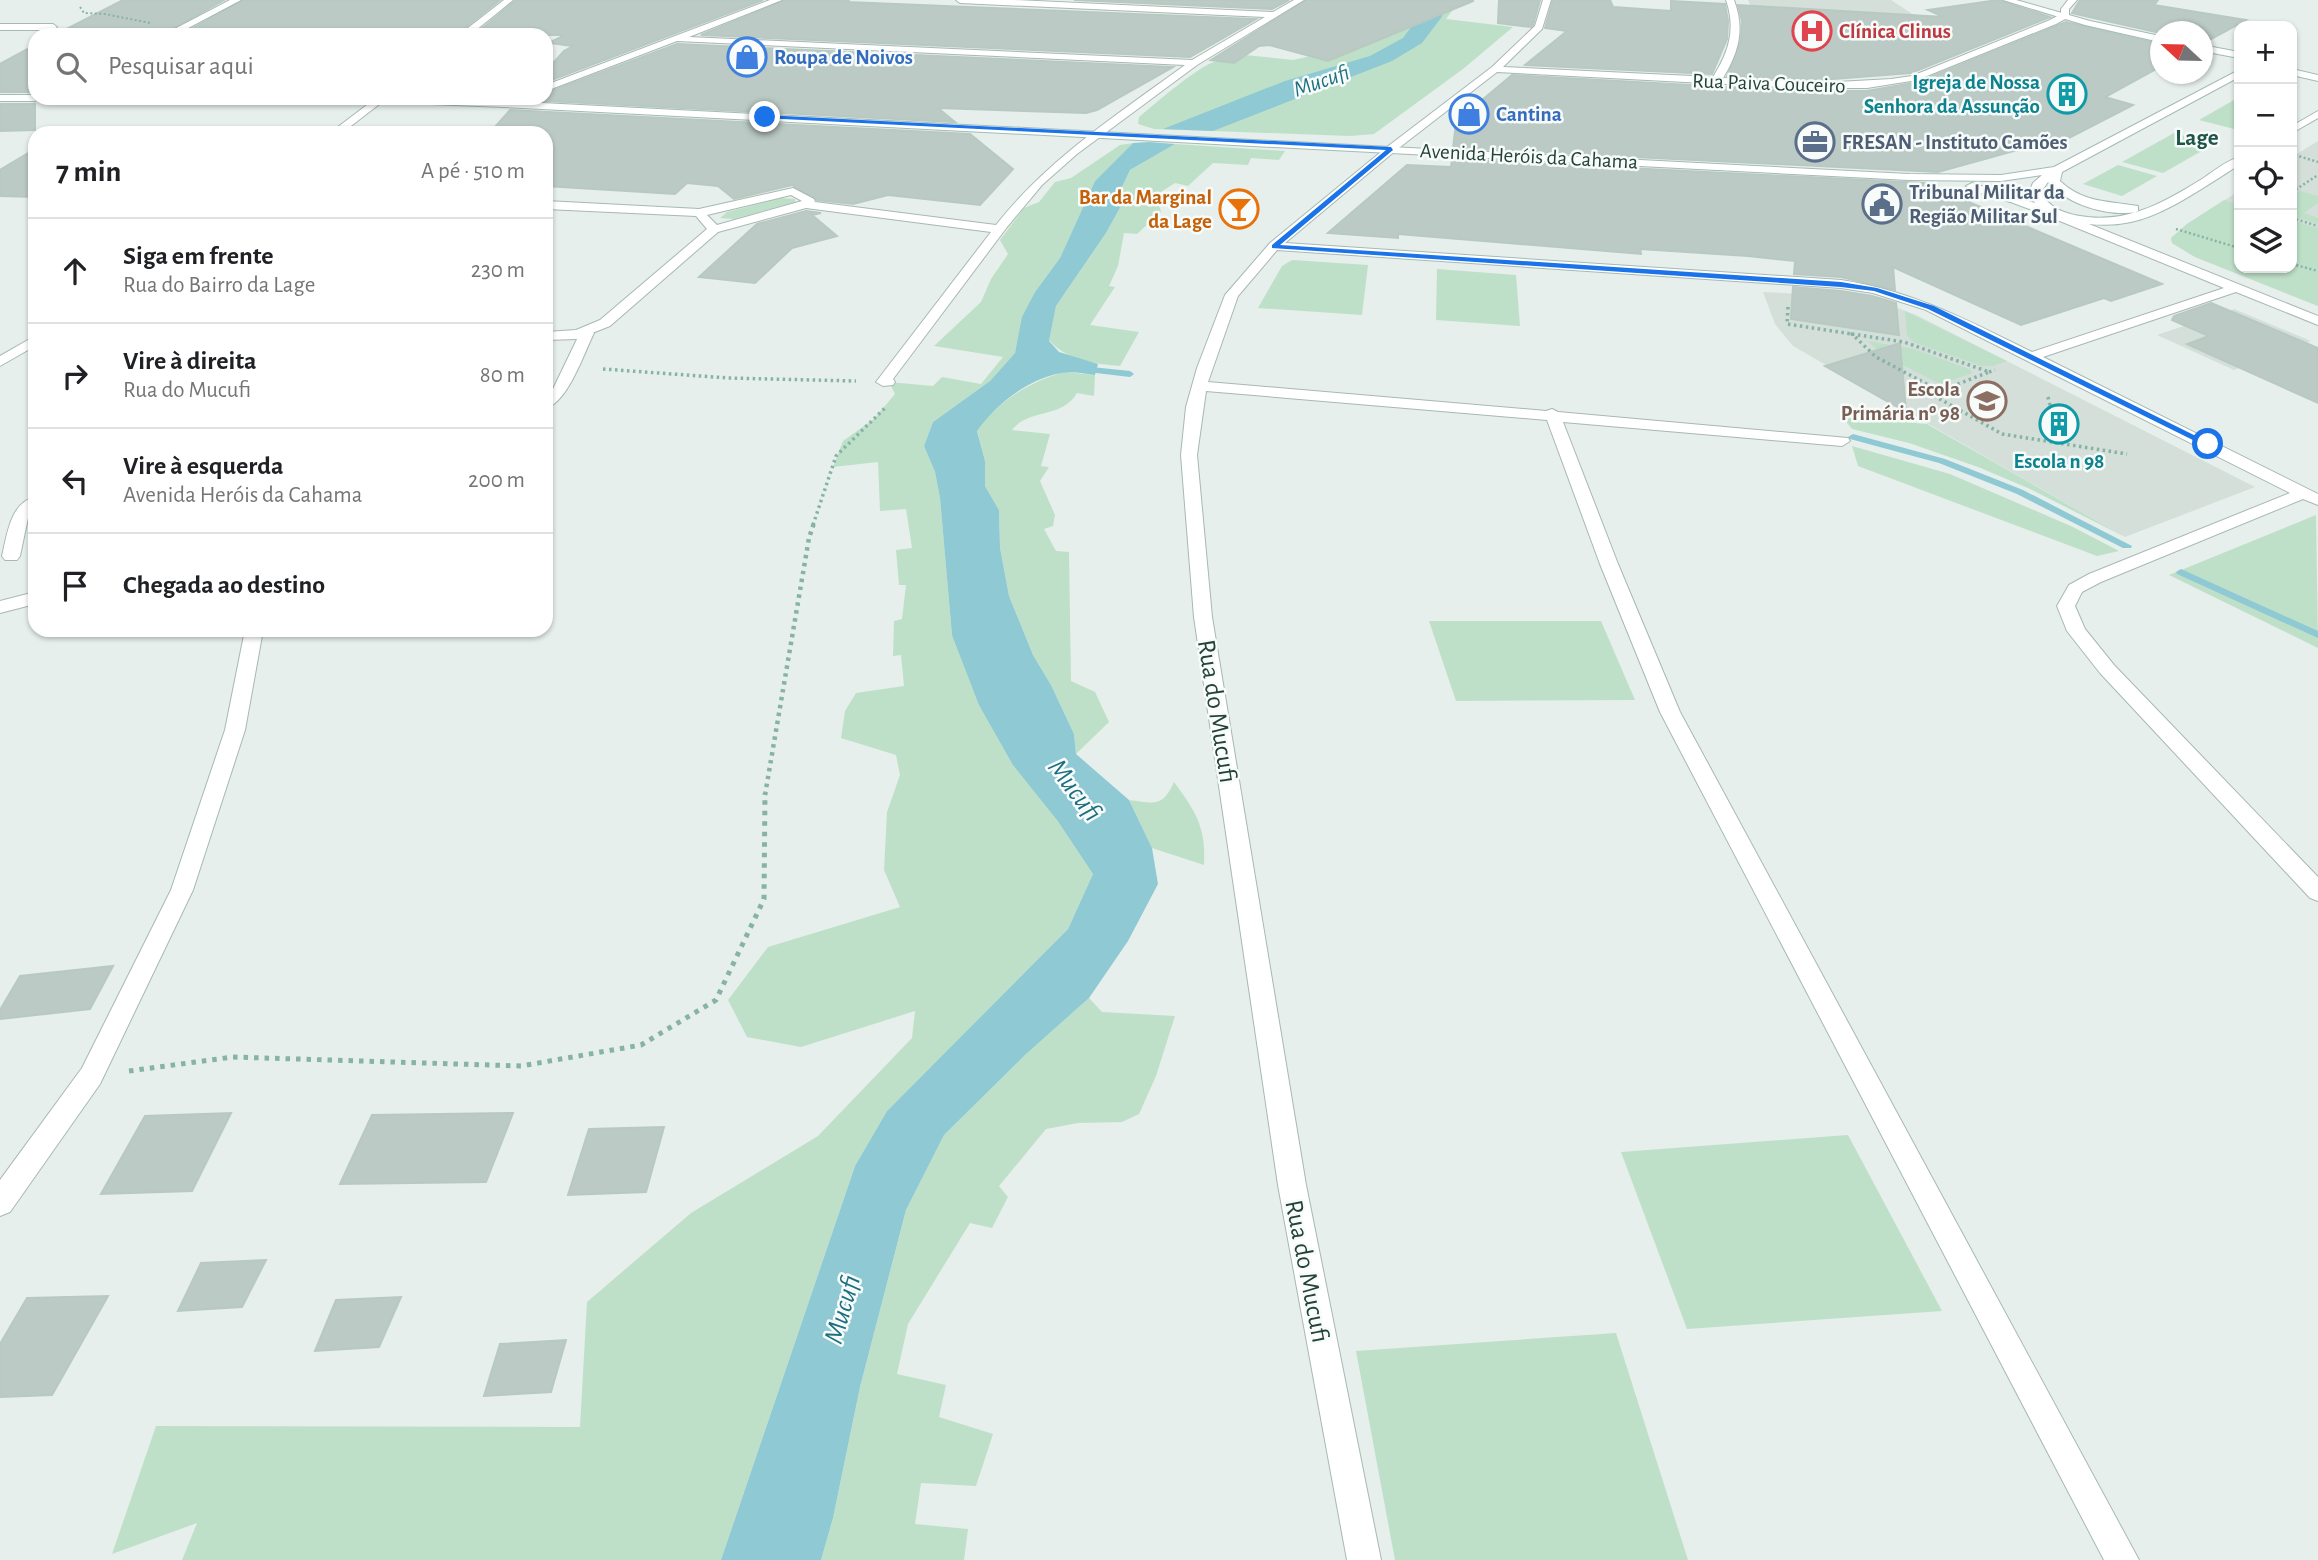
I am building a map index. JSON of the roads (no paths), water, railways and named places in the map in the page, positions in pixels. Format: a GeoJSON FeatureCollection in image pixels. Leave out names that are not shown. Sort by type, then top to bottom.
{"type":"FeatureCollection","features":[{"type":"Feature","properties":{"kind":"street"},"geometry":{"type":"LineString","coordinates":[[196,19],[222,0]]}},
{"type":"Feature","properties":{"kind":"street"},"geometry":{"type":"LineString","coordinates":[[180,28],[237,0]]}},
{"type":"Feature","properties":{"kind":"street"},"geometry":{"type":"LineString","coordinates":[[473,28],[509,0]]}},
{"type":"Feature","properties":{"kind":"street"},"geometry":{"type":"LineString","coordinates":[[553,85],[778,0]]}},
{"type":"Feature","properties":{"kind":"street"},"geometry":{"type":"LineString","coordinates":[[960,0],[1276,15]]}},
{"type":"Feature","properties":{"kind":"street"},"geometry":{"type":"LineString","coordinates":[[885,382],[1038,183],[1073,152],[1194,63],[1300,0]]}},
{"type":"Feature","properties":{"kind":"street","name":"Rua do Mucufi"},"geometry":{"type":"LineString","coordinates":[[1364,1560],[1292,1185],[1203,617],[1189,455],[1199,386],[1232,295],[1274,246],[1391,149],[1495,69],[1539,27],[1547,0]]}},
{"type":"Feature","properties":{"kind":"street"},"geometry":{"type":"LineString","coordinates":[[1716,81],[1734,51],[1737,34],[1736,14],[1730,0]]}},
{"type":"Feature","properties":{"kind":"street"},"geometry":{"type":"LineString","coordinates":[[2007,0],[2150,34]]}},
{"type":"Feature","properties":{"kind":"street"},"geometry":{"type":"LineString","coordinates":[[2068,14],[2073,0]]}},
{"type":"Feature","properties":{"kind":"street","name":"Rua Paiva Couceiro"},"geometry":{"type":"LineString","coordinates":[[1495,69],[1822,86],[1891,83],[1914,78],[2068,14]]}},
{"type":"Feature","properties":{"kind":"street"},"geometry":{"type":"LineString","coordinates":[[0,27],[53,27]]}},
{"type":"Feature","properties":{"kind":"street"},"geometry":{"type":"LineString","coordinates":[[679,39],[1194,63]]}},
{"type":"Feature","properties":{"kind":"street"},"geometry":{"type":"LineString","coordinates":[[2213,47],[2234,51]]}},
{"type":"Feature","properties":{"kind":"street"},"geometry":{"type":"LineString","coordinates":[[2297,62],[2305,63]]}},
{"type":"Feature","properties":{"kind":"street"},"geometry":{"type":"LineString","coordinates":[[2297,63],[2318,66]]}},
{"type":"Feature","properties":{"kind":"street"},"geometry":{"type":"LineString","coordinates":[[2297,73],[2318,78]]}},
{"type":"Feature","properties":{"kind":"street"},"geometry":{"type":"LineString","coordinates":[[2234,76],[2057,170],[2037,185],[2035,192],[2040,202],[2054,214],[2318,321]]}},
{"type":"Feature","properties":{"kind":"street"},"geometry":{"type":"LineString","coordinates":[[0,98],[28,98]]}},
{"type":"Feature","properties":{"kind":"street"},"geometry":{"type":"LineString","coordinates":[[345,126],[374,105]]}},
{"type":"Feature","properties":{"kind":"street","name":"Avenida Heróis da Cahama"},"geometry":{"type":"LineString","coordinates":[[524,105],[1909,177],[2001,178],[2057,170]]}},
{"type":"Feature","properties":{"kind":"street"},"geometry":{"type":"LineString","coordinates":[[2297,127],[2318,114]]}},
{"type":"Feature","properties":{"kind":"street"},"geometry":{"type":"LineString","coordinates":[[2054,214],[2108,222],[2129,220],[2161,206],[2234,163]]}},
{"type":"Feature","properties":{"kind":"street"},"geometry":{"type":"LineString","coordinates":[[2057,170],[2054,182],[2074,198],[2115,209],[2161,206]]}},
{"type":"Feature","properties":{"kind":"street","name":"Avenida Heróis da Cahama"},"geometry":{"type":"LineString","coordinates":[[1909,177],[1992,190],[2054,214]]}},
{"type":"Feature","properties":{"kind":"street"},"geometry":{"type":"LineString","coordinates":[[553,205],[699,213],[793,191],[810,201],[808,205]]}},
{"type":"Feature","properties":{"kind":"street"},"geometry":{"type":"LineString","coordinates":[[553,336],[587,333],[606,323],[714,229],[808,205],[1000,229]]}},
{"type":"Feature","properties":{"kind":"street"},"geometry":{"type":"LineString","coordinates":[[699,213],[714,229]]}},
{"type":"Feature","properties":{"kind":"street"},"geometry":{"type":"LineString","coordinates":[[2129,220],[2129,228],[2146,251]]}},
{"type":"Feature","properties":{"kind":"street"},"geometry":{"type":"LineString","coordinates":[[1274,246],[1862,287],[1931,307],[2311,497]]}},
{"type":"Feature","properties":{"kind":"street"},"geometry":{"type":"LineString","coordinates":[[2033,356],[2236,288]]}},
{"type":"Feature","properties":{"kind":"street"},"geometry":{"type":"LineString","coordinates":[[553,398],[558,393],[587,333]]}},
{"type":"Feature","properties":{"kind":"street"},"geometry":{"type":"LineString","coordinates":[[0,362],[28,344]]}},
{"type":"Feature","properties":{"kind":"street"},"geometry":{"type":"LineString","coordinates":[[1199,386],[1552,414],[1842,441]]}},
{"type":"Feature","properties":{"kind":"street"},"geometry":{"type":"LineString","coordinates":[[1552,414],[1609,564],[1670,712],[2122,1560]]}},
{"type":"Feature","properties":{"kind":"street"},"geometry":{"type":"LineString","coordinates":[[2311,497],[2095,578],[2075,589],[2066,606],[2076,631],[2107,669],[2318,892]]}},
{"type":"Feature","properties":{"kind":"street"},"geometry":{"type":"LineString","coordinates":[[11,556],[20,517],[28,509]]}},
{"type":"Feature","properties":{"kind":"street"},"geometry":{"type":"LineString","coordinates":[[0,607],[28,600]]}},
{"type":"Feature","properties":{"kind":"street"},"geometry":{"type":"LineString","coordinates":[[0,1203],[91,1076],[182,890],[235,730],[253,637]]}},
{"type":"Feature","properties":{"kind":"water","name":"Mucufi"},"geometry":{"type":"Polygon","coordinates":[[[1450,0],[1441,18],[1422,43],[1392,61],[1213,131],[1163,129],[1285,81],[1370,56],[1403,38],[1426,7],[1450,0]]]}},
{"type":"Feature","properties":{"kind":"water","name":"Mucufi"},"geometry":{"type":"Polygon","coordinates":[[[1133,143],[1175,144],[1130,170],[1122,187],[1121,206],[1106,233],[1056,306],[1049,341],[1059,352],[1098,364],[1095,375],[1066,372],[1037,380],[1004,402],[977,431],[985,461],[985,486],[999,510],[1000,548],[1009,596],[1033,655],[1051,685],[1074,734],[1076,754],[1129,800],[1152,848],[1158,884],[1128,941],[1089,998],[1025,1055],[944,1135],[906,1210],[860,1387],[833,1518],[821,1560],[721,1560],[855,1166],[887,1111],[1068,929],[1093,874],[1057,820],[1013,765],[979,705],[952,635],[940,498],[935,472],[924,446],[933,422],[990,381],[1015,353],[1022,317],[1035,292],[1060,258],[1095,181],[1133,143]]]}},
{"type":"Feature","properties":{"kind":"waterway"},"geometry":{"type":"LineString","coordinates":[[1082,369],[1130,374]]}},
{"type":"Feature","properties":{"kind":"waterway"},"geometry":{"type":"LineString","coordinates":[[1853,437],[1942,461],[2020,492],[2127,546]]}},
{"type":"Feature","properties":{"kind":"waterway"},"geometry":{"type":"LineString","coordinates":[[2181,572],[2318,635]]}},
{"type":"Feature","properties":{"kind":"place","name":"Clínica Clinus"},"geometry":{"type":"Point","coordinates":[1812,31]}},
{"type":"Feature","properties":{"kind":"place","name":"Roupa de Noivos"},"geometry":{"type":"Point","coordinates":[747,57]}},
{"type":"Feature","properties":{"kind":"place","name":"Igreja de Nossa Senhora da Assunção"},"geometry":{"type":"Point","coordinates":[2067,94]}},
{"type":"Feature","properties":{"kind":"place","name":"Cantina"},"geometry":{"type":"Point","coordinates":[1469,114]}},
{"type":"Feature","properties":{"kind":"place","name":"FRESAN - Instituto Camões"},"geometry":{"type":"Point","coordinates":[1815,142]}},
{"type":"Feature","properties":{"kind":"place","name":"Tribunal Militar da Região Militar Sul"},"geometry":{"type":"Point","coordinates":[1882,204]}},
{"type":"Feature","properties":{"kind":"place","name":"Bar da Marginal da Lage"},"geometry":{"type":"Point","coordinates":[1239,209]}},
{"type":"Feature","properties":{"kind":"place","name":"Escola Primária nº 98"},"geometry":{"type":"Point","coordinates":[1987,401]}},
{"type":"Feature","properties":{"kind":"place","name":"Escola n 98"},"geometry":{"type":"Point","coordinates":[2059,424]}},
{"type":"Feature","properties":{"kind":"district","name":"Lage"},"geometry":{"type":"Point","coordinates":[2197,137]}}]}
